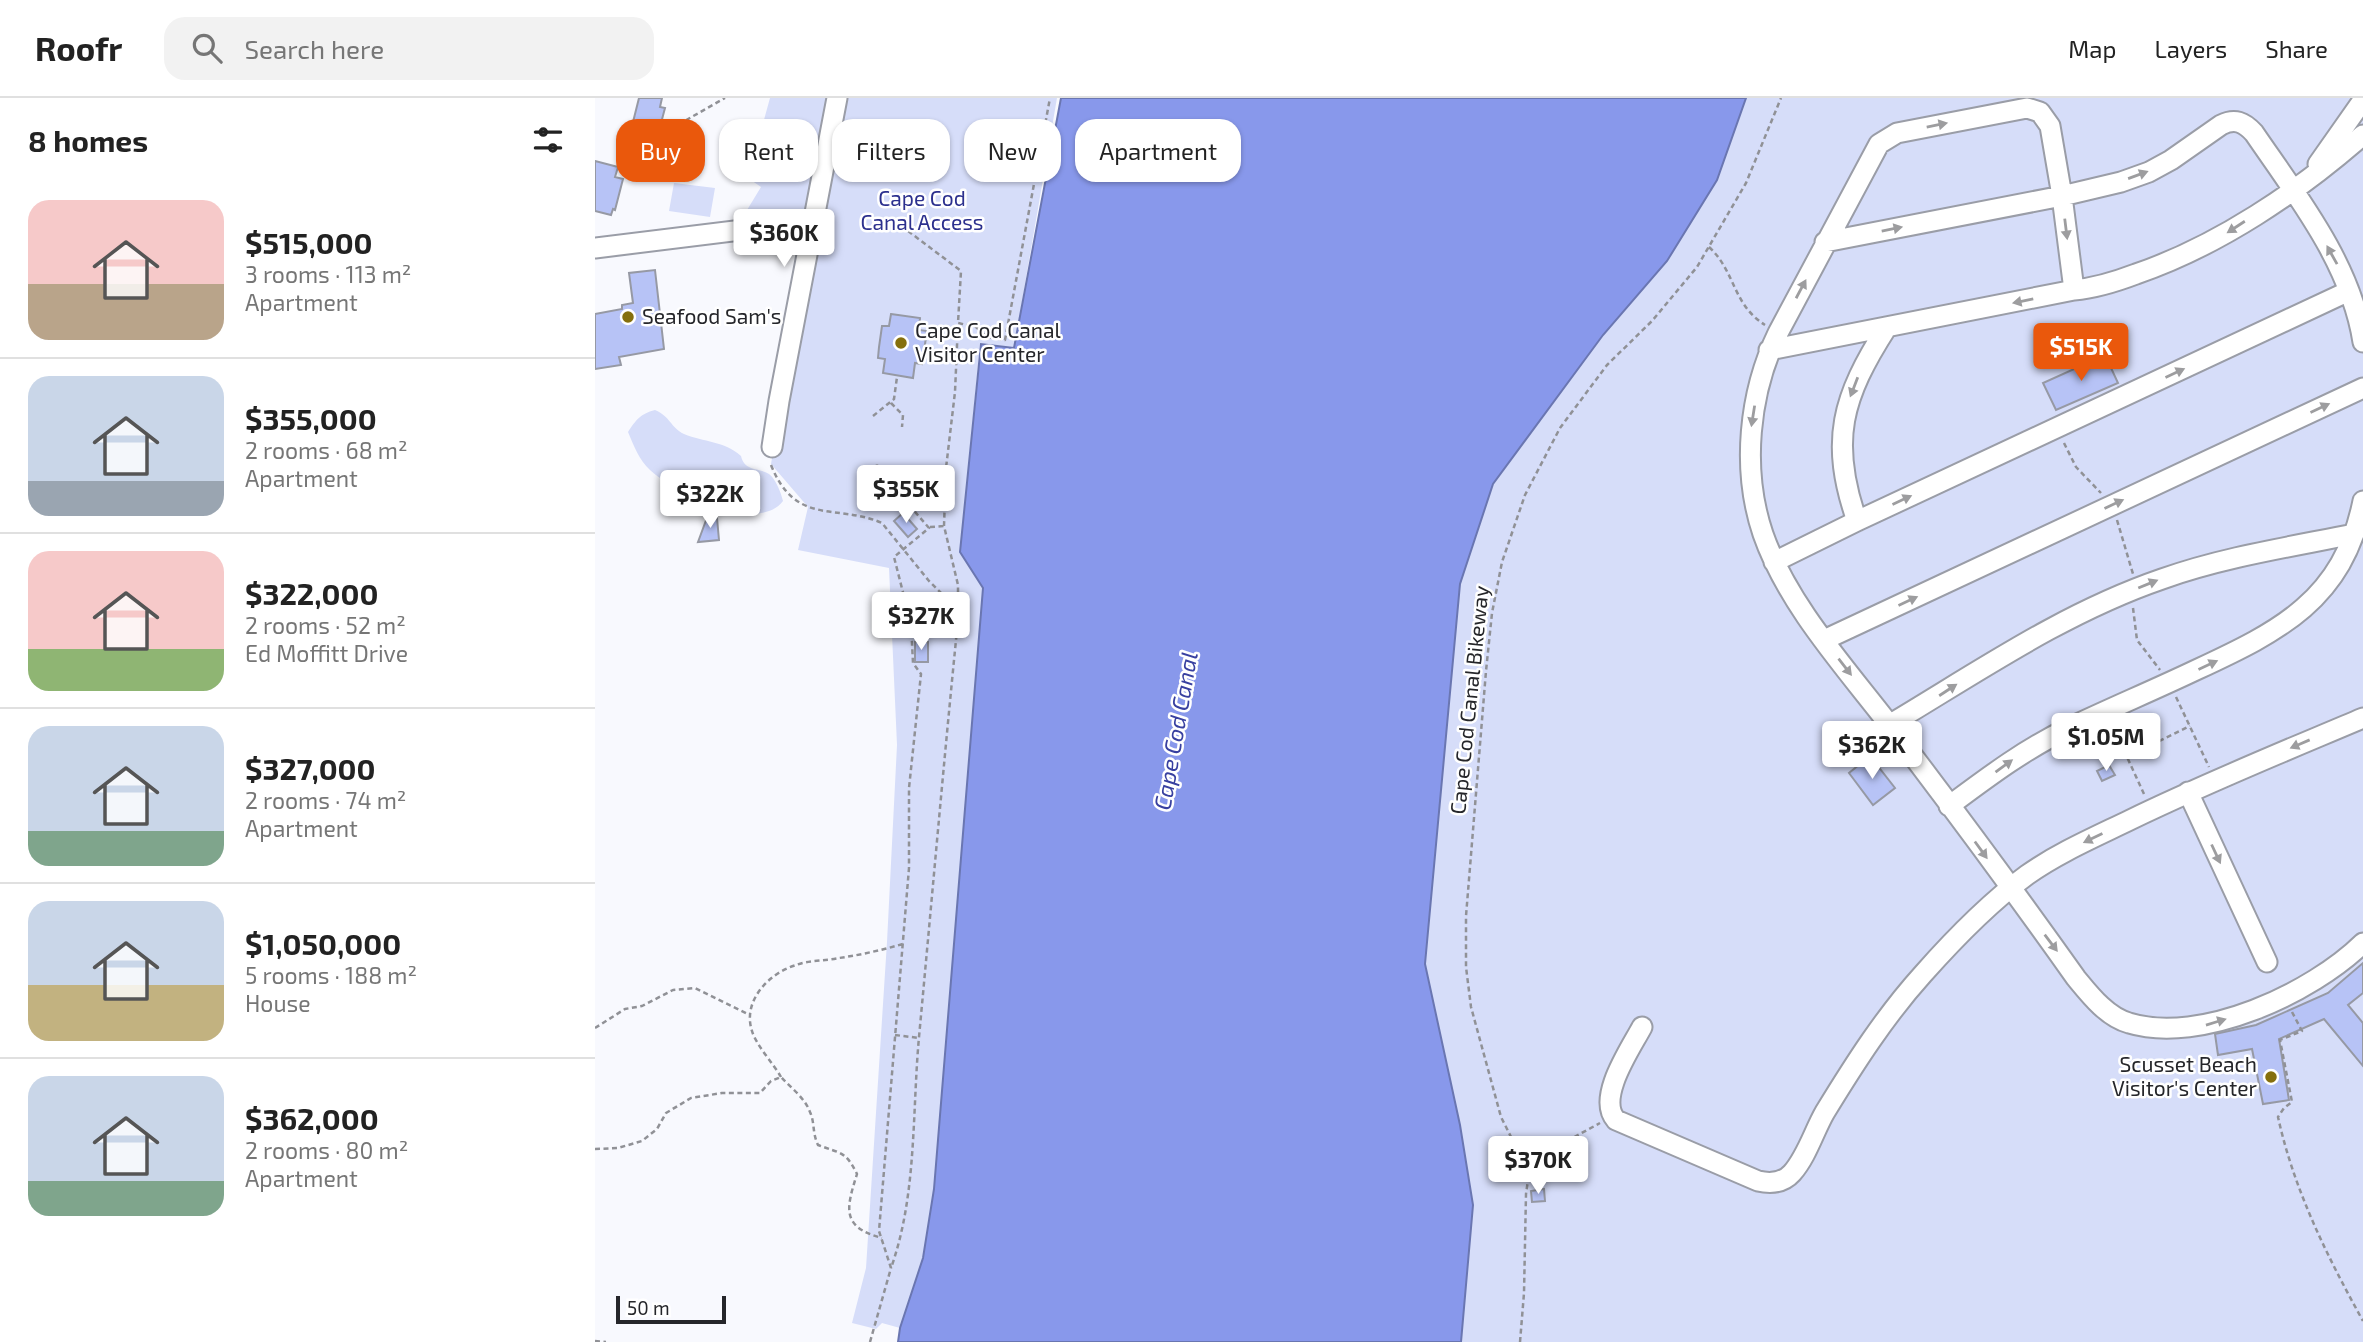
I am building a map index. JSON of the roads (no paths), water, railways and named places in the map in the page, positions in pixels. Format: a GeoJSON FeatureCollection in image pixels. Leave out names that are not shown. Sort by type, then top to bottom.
{"type":"FeatureCollection","features":[{"type":"Feature","properties":{"kind":"street"},"geometry":{"type":"LineString","coordinates":[[772,447],[837,98]]}},
{"type":"Feature","properties":{"kind":"street"},"geometry":{"type":"LineString","coordinates":[[2300,185],[2363,100]]}},
{"type":"Feature","properties":{"kind":"street"},"geometry":{"type":"LineString","coordinates":[[2074,290],[2063,196],[2047,119],[2034,109],[2027,108],[1887,137],[1873,152],[1774,341],[1753,415],[1751,474],[1760,525],[1775,562],[1824,640],[2010,889],[2088,993],[2115,1016],[2128,1023],[2164,1028],[2202,1026],[2246,1012],[2283,996],[2319,976],[2363,943]]}},
{"type":"Feature","properties":{"kind":"street"},"geometry":{"type":"LineString","coordinates":[[1825,242],[2063,196],[2121,182],[2149,172],[2229,121],[2247,125],[2300,185],[2349,291],[2363,342]]}},
{"type":"Feature","properties":{"kind":"street"},"geometry":{"type":"LineString","coordinates":[[1774,341],[1887,327],[2074,290],[2094,289],[2180,257],[2222,236],[2300,185],[2363,135]]}},
{"type":"Feature","properties":{"kind":"street"},"geometry":{"type":"LineString","coordinates":[[595,248],[766,228],[811,233]]}},
{"type":"Feature","properties":{"kind":"street"},"geometry":{"type":"LineString","coordinates":[[1775,562],[2349,291]]}},
{"type":"Feature","properties":{"kind":"street"},"geometry":{"type":"LineString","coordinates":[[1857,521],[1844,476],[1842,430],[1855,384],[1887,327]]}},
{"type":"Feature","properties":{"kind":"street"},"geometry":{"type":"LineString","coordinates":[[1824,640],[2363,388]]}},
{"type":"Feature","properties":{"kind":"street"},"geometry":{"type":"LineString","coordinates":[[1949,806],[2012,759],[2040,743],[2269,635],[2323,589],[2336,571],[2354,534],[2363,500]]}},
{"type":"Feature","properties":{"kind":"street"},"geometry":{"type":"LineString","coordinates":[[1889,725],[2029,639],[2133,590],[2210,564],[2354,534]]}},
{"type":"Feature","properties":{"kind":"street"},"geometry":{"type":"LineString","coordinates":[[1642,1027],[1614,1080],[1610,1098],[1612,1116],[1622,1124],[1758,1181],[1775,1183],[1783,1180],[1801,1161],[1821,1120],[1877,1030],[1923,973],[2010,889],[2058,856],[2188,792],[2363,718]]}},
{"type":"Feature","properties":{"kind":"street"},"geometry":{"type":"LineString","coordinates":[[2188,792],[2267,962]]}},
{"type":"Feature","properties":{"kind":"water","name":"Cape Cod Canal"},"geometry":{"type":"Polygon","coordinates":[[[1061,98],[1746,98],[1717,180],[1667,261],[1603,335],[1493,484],[1460,584],[1425,964],[1460,1125],[1473,1205],[1461,1342],[898,1342],[923,1258],[934,1189],[983,588],[960,552],[981,344],[1014,348],[1045,182],[1061,182],[1061,119],[1057,119],[1061,98]]]}},
{"type":"Feature","properties":{"kind":"place","name":"Seafood Sam's"},"geometry":{"type":"Point","coordinates":[628,317]}},
{"type":"Feature","properties":{"kind":"place","name":"Cape Cod Canal Visitor Center"},"geometry":{"type":"Point","coordinates":[901,343]}},
{"type":"Feature","properties":{"kind":"place","name":"Scusset Beach Visitor's Center"},"geometry":{"type":"Point","coordinates":[2271,1077]}},
{"type":"Feature","properties":{"kind":"park label","name":"Cape Cod Canal Access"},"geometry":{"type":"Point","coordinates":[922,211]}}]}
